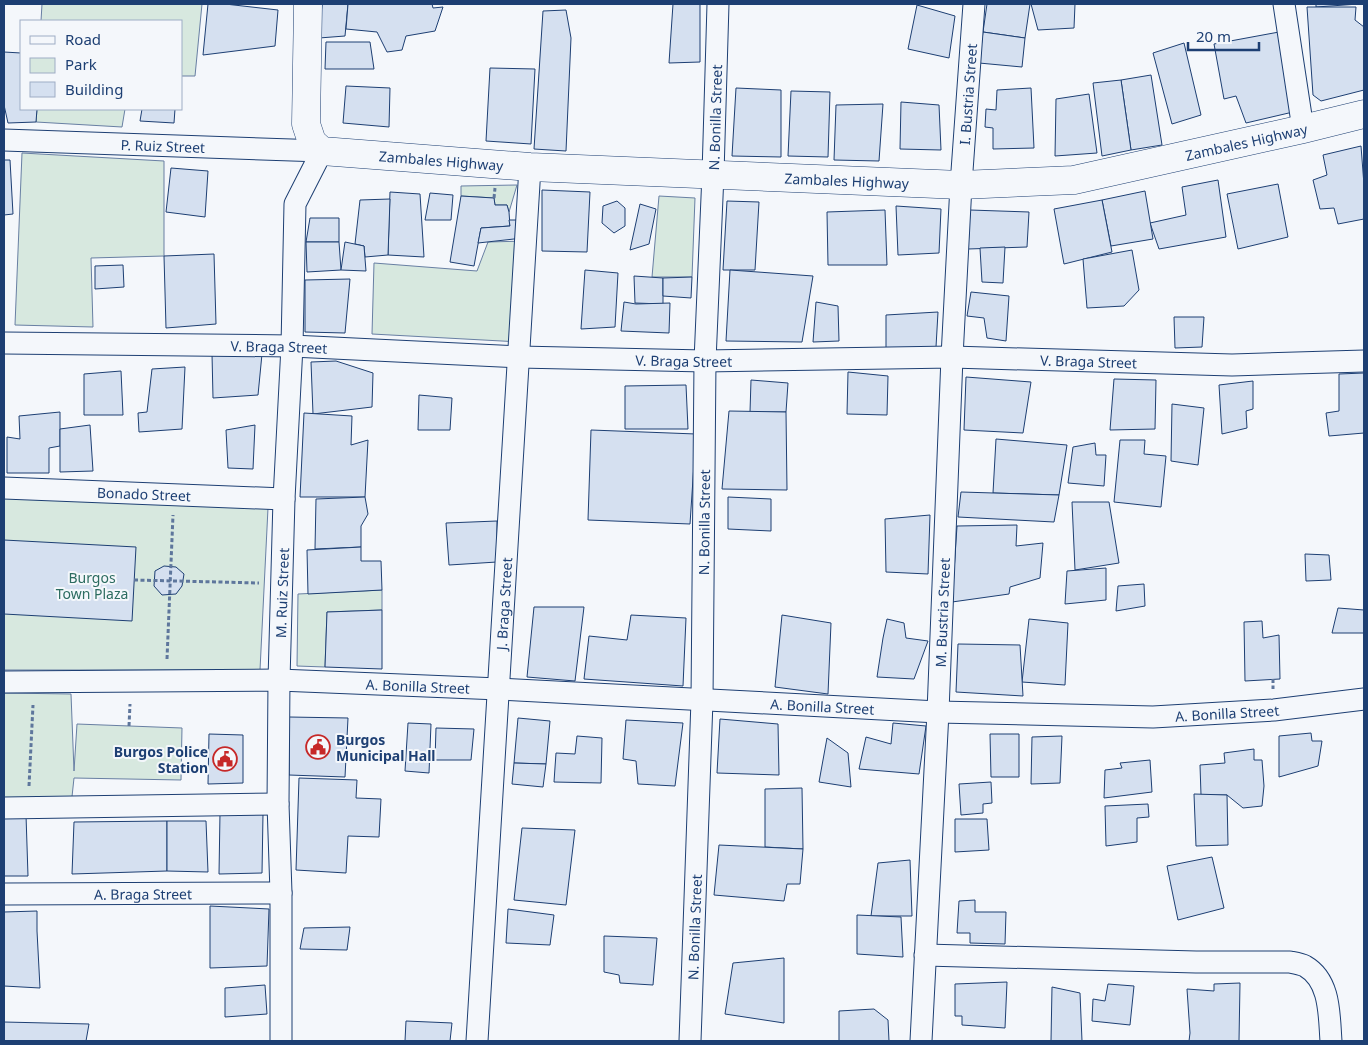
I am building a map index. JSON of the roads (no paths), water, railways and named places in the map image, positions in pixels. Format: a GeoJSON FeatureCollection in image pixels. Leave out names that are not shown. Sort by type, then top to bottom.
{"type":"FeatureCollection","features":[{"type":"Feature","properties":{"kind":"main road"},"geometry":{"type":"LineString","coordinates":[[308,4],[306,124],[312,142],[322,151]]}},
{"type":"Feature","properties":{"kind":"main road","name":"Zambales Highway"},"geometry":{"type":"LineString","coordinates":[[322,151],[530,167],[961,185],[1074,180],[1364,114]]}},
{"type":"Feature","properties":{"kind":"street","name":"N. Bonilla Street"},"geometry":{"type":"LineString","coordinates":[[690,1041],[702,700],[705,361],[718,4]]}},
{"type":"Feature","properties":{"kind":"street","name":"I. Bustria Street"},"geometry":{"type":"LineString","coordinates":[[961,185],[974,4]]}},
{"type":"Feature","properties":{"kind":"street"},"geometry":{"type":"LineString","coordinates":[[1284,4],[1303,129]]}},
{"type":"Feature","properties":{"kind":"street","name":"P. Ruiz Street"},"geometry":{"type":"LineString","coordinates":[[4,140],[322,151]]}},
{"type":"Feature","properties":{"kind":"street","name":"M. Ruiz Street"},"geometry":{"type":"LineString","coordinates":[[281,1041],[281,893],[278,804],[279,680],[284,499],[292,346],[295,204],[322,151]]}},
{"type":"Feature","properties":{"kind":"street","name":"J. Braga Street"},"geometry":{"type":"LineString","coordinates":[[477,1041],[530,167]]}},
{"type":"Feature","properties":{"kind":"street","name":"M. Bustria Street"},"geometry":{"type":"LineString","coordinates":[[921,1041],[938,712],[961,185]]}},
{"type":"Feature","properties":{"kind":"street","name":"V. Braga Street"},"geometry":{"type":"LineString","coordinates":[[4,344],[292,346],[519,357],[705,361],[952,358],[1232,365],[1364,360]]}},
{"type":"Feature","properties":{"kind":"street","name":"Bonado Street"},"geometry":{"type":"LineString","coordinates":[[4,488],[284,499]]}},
{"type":"Feature","properties":{"kind":"street","name":"A. Bonilla Street"},"geometry":{"type":"LineString","coordinates":[[4,682],[279,680],[499,689],[938,712],[1153,717],[1274,710],[1364,699]]}},
{"type":"Feature","properties":{"kind":"street"},"geometry":{"type":"LineString","coordinates":[[4,808],[278,804]]}},
{"type":"Feature","properties":{"kind":"street","name":"A. Braga Street"},"geometry":{"type":"LineString","coordinates":[[4,894],[281,893]]}},
{"type":"Feature","properties":{"kind":"street"},"geometry":{"type":"LineString","coordinates":[[925,955],[1196,962],[1290,962],[1304,966],[1313,972],[1321,983],[1329,1003],[1331,1041]]}},
{"type":"Feature","properties":{"kind":"place","name":"Burgos Municipal Hall"},"geometry":{"type":"Point","coordinates":[318,747]}},
{"type":"Feature","properties":{"kind":"place","name":"Burgos Police Station"},"geometry":{"type":"Point","coordinates":[225,759]}},
{"type":"Feature","properties":{"kind":"park label","name":"Burgos Town Plaza"},"geometry":{"type":"Point","coordinates":[92,586]}}]}
